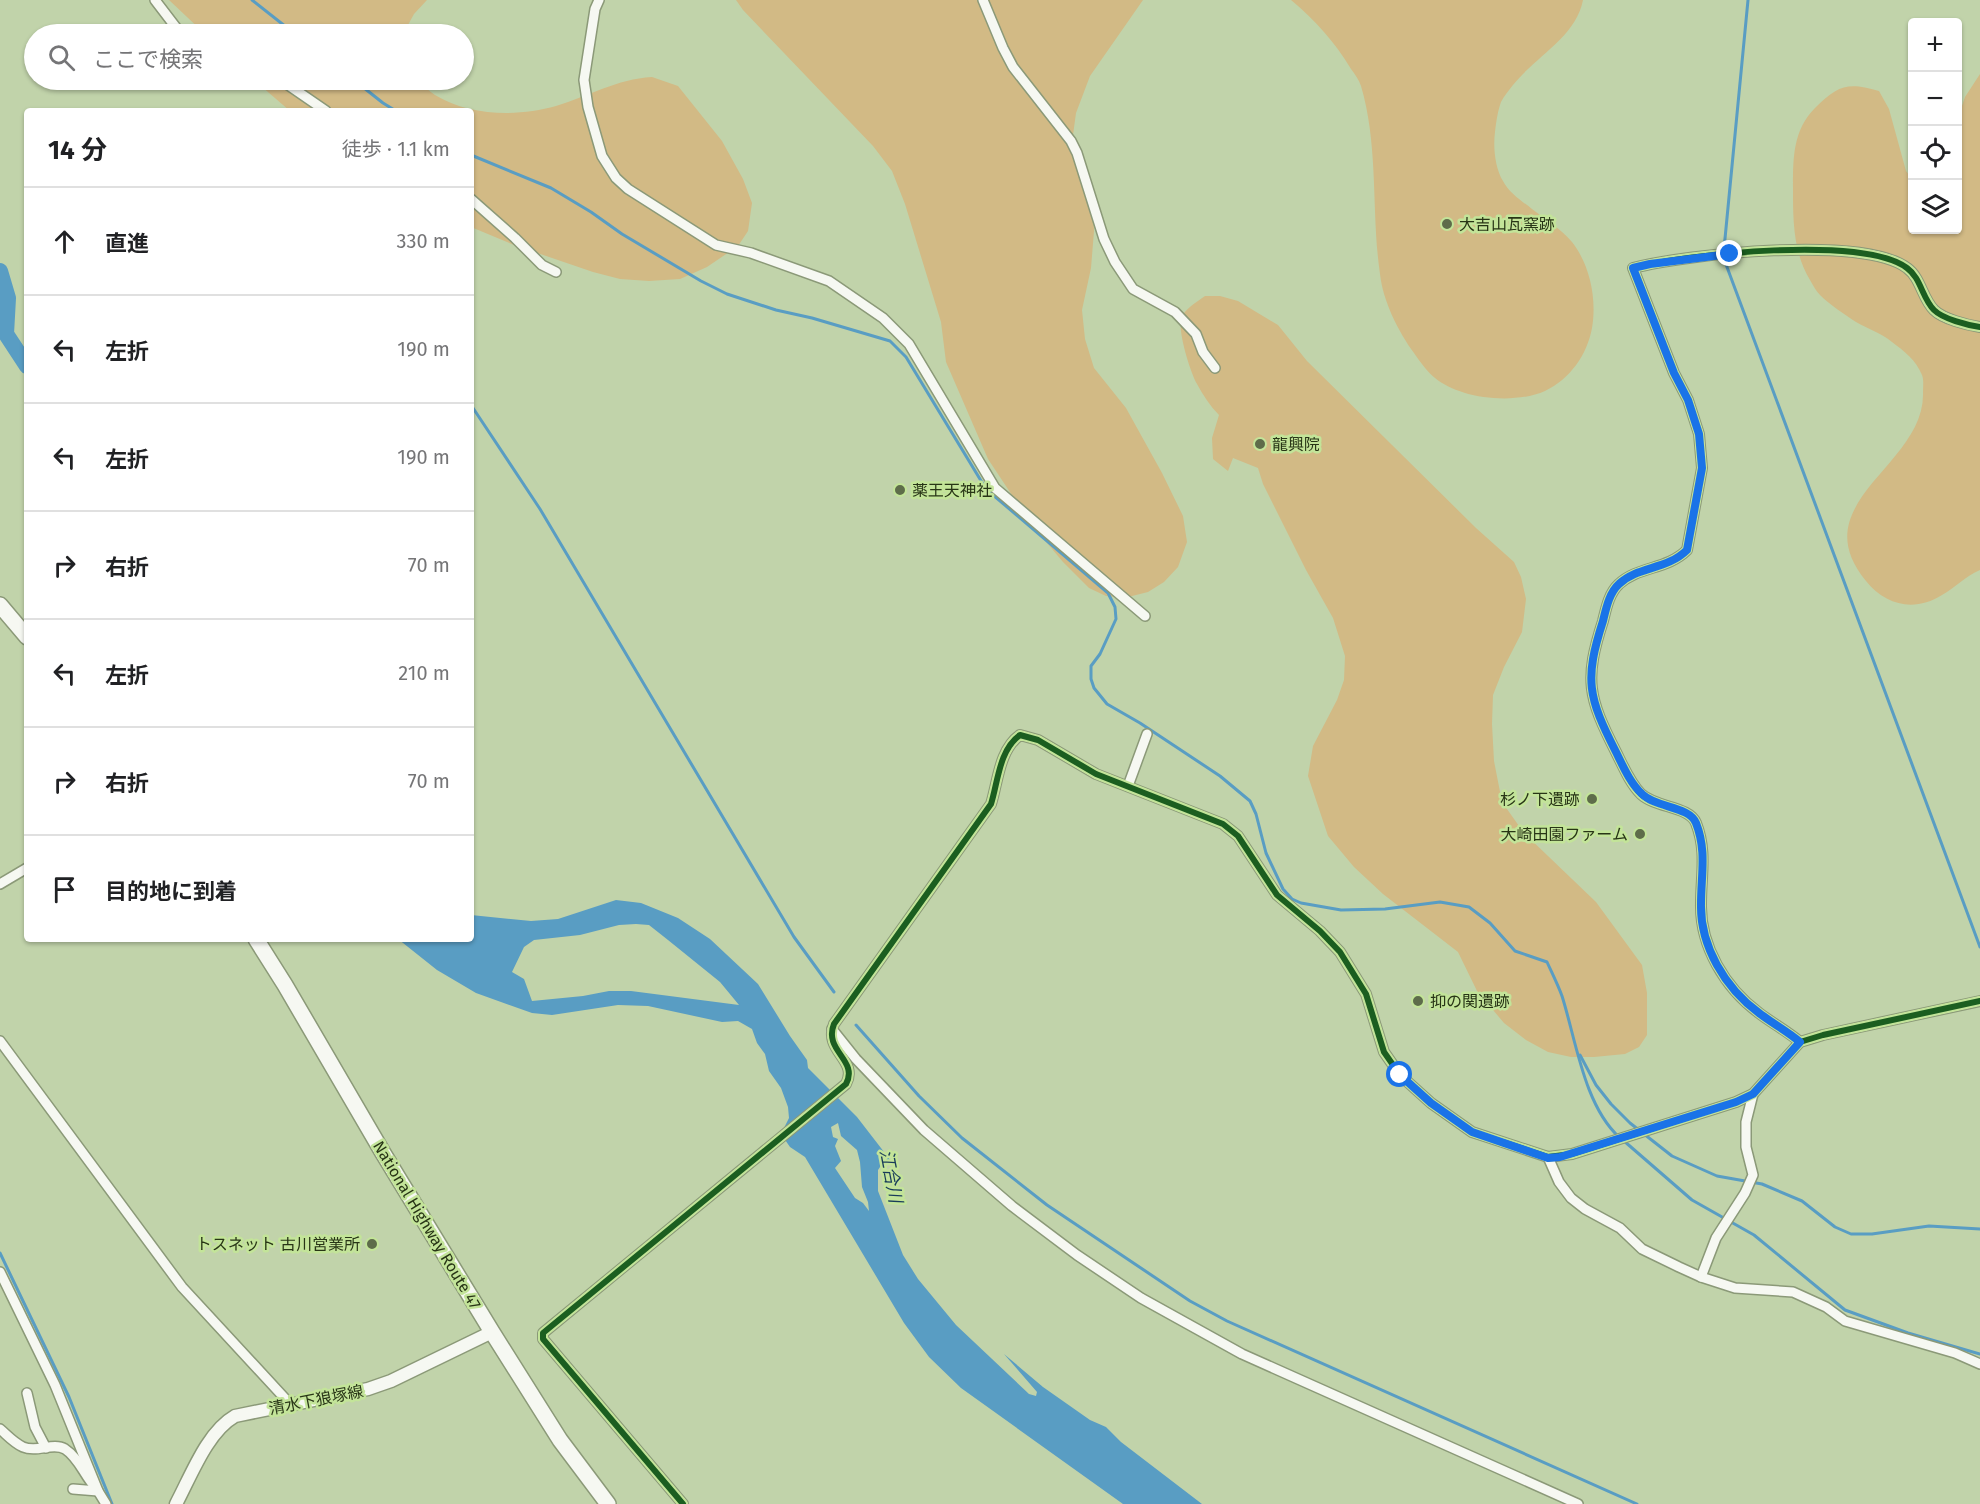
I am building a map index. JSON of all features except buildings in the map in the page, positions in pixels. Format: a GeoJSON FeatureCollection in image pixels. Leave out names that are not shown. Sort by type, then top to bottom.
{"type":"FeatureCollection","features":[{"type":"Feature","properties":{"kind":"highway"},"geometry":{"type":"LineString","coordinates":[[0,605],[24,633]]}},
{"type":"Feature","properties":{"kind":"highway","name":"National Highway Route 47"},"geometry":{"type":"LineString","coordinates":[[258,942],[383,1154],[492,1332],[560,1440],[600,1498],[608,1504]]}},
{"type":"Feature","properties":{"kind":"main road","name":"清水下狼塚線"},"geometry":{"type":"LineString","coordinates":[[176,1504],[212,1436],[223,1423],[235,1416],[368,1389],[391,1381],[492,1332]]}},
{"type":"Feature","properties":{"kind":"street"},"geometry":{"type":"LineString","coordinates":[[155,0],[173,24]]}},
{"type":"Feature","properties":{"kind":"street"},"geometry":{"type":"LineString","coordinates":[[599,0],[595,9],[584,80],[588,108],[602,156],[616,178],[628,189],[716,245],[751,253],[829,281],[883,318],[909,344],[995,488],[1145,616]]}},
{"type":"Feature","properties":{"kind":"street"},"geometry":{"type":"LineString","coordinates":[[983,0],[1013,67],[1071,141],[1115,262],[1133,289],[1175,312],[1182,319],[1196,334],[1203,352],[1215,368]]}},
{"type":"Feature","properties":{"kind":"street"},"geometry":{"type":"LineString","coordinates":[[296,90],[322,108]]}},
{"type":"Feature","properties":{"kind":"street"},"geometry":{"type":"LineString","coordinates":[[474,202],[542,265],[556,272]]}},
{"type":"Feature","properties":{"kind":"street"},"geometry":{"type":"LineString","coordinates":[[1800,1042],[1785,1029],[1758,1012],[1734,989],[1717,965],[1702,926],[1703,852],[1702,840],[1694,819],[1689,814],[1651,802],[1641,794],[1622,763],[1594,705],[1590,671],[1592,654],[1610,598],[1616,586],[1625,579],[1669,563],[1687,550],[1702,468],[1699,434],[1688,400],[1674,373],[1633,268],[1730,254],[1795,251],[1862,252],[1882,256],[1907,268],[1916,276],[1935,311],[1962,324],[1980,327]]}},
{"type":"Feature","properties":{"kind":"street"},"geometry":{"type":"LineString","coordinates":[[1128,786],[1148,734]]}},
{"type":"Feature","properties":{"kind":"street"},"geometry":{"type":"LineString","coordinates":[[683,1504],[543,1339],[543,1333],[846,1084],[850,1069],[834,1046],[831,1038],[832,1029],[991,804],[1000,764],[1014,739],[1020,735],[1038,740],[1096,774],[1223,824],[1238,836],[1277,895],[1320,931],[1340,952],[1355,973],[1366,994],[1384,1052],[1400,1075],[1440,1110],[1472,1132],[1548,1158],[1572,1154],[1736,1102],[1753,1094],[1800,1042],[1980,1001]]}},
{"type":"Feature","properties":{"kind":"street"},"geometry":{"type":"LineString","coordinates":[[0,884],[24,870]]}},
{"type":"Feature","properties":{"kind":"street"},"geometry":{"type":"LineString","coordinates":[[832,1029],[856,1059],[941,1145],[1012,1206],[1077,1255],[1141,1298],[1242,1354],[1578,1504]]}},
{"type":"Feature","properties":{"kind":"street"},"geometry":{"type":"LineString","coordinates":[[0,1041],[182,1287],[291,1405]]}},
{"type":"Feature","properties":{"kind":"street"},"geometry":{"type":"LineString","coordinates":[[1701,1277],[1716,1238],[1748,1188],[1753,1176],[1746,1147],[1746,1122],[1753,1094]]}},
{"type":"Feature","properties":{"kind":"street"},"geometry":{"type":"LineString","coordinates":[[1548,1158],[1559,1182],[1571,1198],[1585,1209],[1611,1222],[1642,1249],[1701,1277],[1735,1288],[1793,1292],[1826,1307],[1845,1321],[1955,1353],[1980,1364]]}},
{"type":"Feature","properties":{"kind":"street"},"geometry":{"type":"LineString","coordinates":[[0,1272],[55,1385],[98,1491],[106,1504]]}},
{"type":"Feature","properties":{"kind":"street"},"geometry":{"type":"LineString","coordinates":[[27,1393],[35,1427],[46,1448]]}},
{"type":"Feature","properties":{"kind":"street"},"geometry":{"type":"LineString","coordinates":[[0,1429],[23,1447],[57,1446],[66,1450],[98,1491]]}},
{"type":"Feature","properties":{"kind":"street"},"geometry":{"type":"LineString","coordinates":[[73,1489],[98,1491]]}},
{"type":"Feature","properties":{"kind":"shaded area"},"geometry":{"type":"Polygon","coordinates":[[[169,0],[427,0],[408,24],[194,24],[169,0]]]}},
{"type":"Feature","properties":{"kind":"shaded area"},"geometry":{"type":"Polygon","coordinates":[[[736,0],[1143,0],[1090,76],[1076,113],[1073,135],[1093,203],[1094,231],[1091,268],[1082,310],[1085,339],[1094,368],[1126,408],[1183,516],[1187,542],[1178,567],[1164,582],[1148,592],[1124,598],[1106,596],[1089,588],[1063,562],[1031,524],[988,459],[946,362],[941,322],[905,204],[892,171],[873,146],[736,0]]]}},
{"type":"Feature","properties":{"kind":"shaded area"},"geometry":{"type":"Polygon","coordinates":[[[1291,0],[1583,0],[1579,13],[1564,36],[1522,75],[1501,102],[1494,138],[1496,164],[1506,185],[1572,242],[1583,261],[1591,283],[1594,306],[1590,338],[1582,357],[1570,373],[1554,386],[1536,394],[1516,398],[1484,397],[1465,393],[1435,378],[1408,344],[1384,295],[1377,251],[1373,156],[1367,109],[1361,86],[1331,40],[1291,0]]]}},
{"type":"Feature","properties":{"kind":"shaded area"},"geometry":{"type":"Polygon","coordinates":[[[1980,74],[1980,570],[1932,600],[1922,604],[1901,604],[1883,596],[1866,581],[1850,553],[1848,529],[1856,506],[1906,442],[1919,418],[1923,377],[1913,360],[1905,352],[1888,339],[1856,322],[1833,306],[1819,293],[1810,280],[1800,258],[1795,235],[1794,155],[1802,126],[1815,108],[1830,94],[1851,86],[1879,91],[1889,109],[1908,174],[1908,234],[1962,234],[1962,106],[1980,74]]]}},
{"type":"Feature","properties":{"kind":"shaded area"},"geometry":{"type":"Polygon","coordinates":[[[652,77],[678,86],[722,141],[743,179],[752,203],[748,231],[738,246],[707,267],[680,279],[649,281],[620,279],[593,272],[514,245],[474,228],[474,110],[510,113],[541,110],[639,78],[652,77]]]}},
{"type":"Feature","properties":{"kind":"shaded area"},"geometry":{"type":"Polygon","coordinates":[[[266,90],[430,90],[448,102],[467,108],[287,108],[266,90]]]}},
{"type":"Feature","properties":{"kind":"shaded area"},"geometry":{"type":"Polygon","coordinates":[[[1205,296],[1220,296],[1238,301],[1278,325],[1307,361],[1476,528],[1514,562],[1521,577],[1526,599],[1522,632],[1493,695],[1494,761],[1502,802],[1524,833],[1596,902],[1642,965],[1647,993],[1647,1035],[1639,1047],[1625,1054],[1571,1057],[1548,1052],[1526,1040],[1504,1023],[1477,991],[1458,952],[1383,894],[1354,867],[1328,836],[1308,776],[1313,746],[1337,700],[1344,680],[1345,656],[1333,618],[1263,484],[1258,468],[1233,458],[1228,471],[1213,459],[1212,438],[1219,415],[1194,378],[1181,333],[1181,319],[1185,312],[1205,296]]]}},
{"type":"Feature","properties":{"kind":"water"},"geometry":{"type":"Polygon","coordinates":[[[616,900],[641,903],[678,918],[710,939],[758,984],[807,1060],[808,1068],[857,1117],[891,1161],[882,1164],[878,1170],[878,1191],[903,1255],[918,1279],[956,1325],[1029,1394],[1036,1396],[1037,1392],[1004,1354],[1043,1387],[1090,1420],[1106,1427],[1121,1442],[1202,1504],[1123,1504],[961,1388],[929,1357],[904,1323],[805,1157],[790,1147],[781,1134],[789,1118],[788,1107],[781,1088],[769,1071],[765,1054],[757,1043],[752,1029],[738,1021],[722,1022],[648,1006],[618,1005],[552,1015],[532,1013],[476,993],[437,970],[402,942],[474,942],[474,915],[531,921],[558,919],[616,900]],[[619,925],[580,935],[534,940],[524,947],[512,972],[524,979],[532,1001],[609,991],[631,991],[739,1005],[720,982],[649,925],[619,925]],[[838,1123],[831,1127],[833,1137],[838,1139],[835,1146],[841,1161],[835,1168],[855,1198],[869,1211],[862,1187],[857,1150],[841,1136],[838,1123]]]}},
{"type":"Feature","properties":{"kind":"waterway"},"geometry":{"type":"LineString","coordinates":[[252,0],[282,24]]}},
{"type":"Feature","properties":{"kind":"waterway"},"geometry":{"type":"LineString","coordinates":[[1724,249],[1748,0]]}},
{"type":"Feature","properties":{"kind":"waterway"},"geometry":{"type":"LineString","coordinates":[[367,90],[391,108]]}},
{"type":"Feature","properties":{"kind":"waterway"},"geometry":{"type":"LineString","coordinates":[[474,156],[551,188],[622,234],[727,294],[890,341],[906,357],[986,489],[1108,593],[1115,607],[1116,619],[1100,654],[1091,666],[1094,688],[1107,704],[1220,776],[1250,801],[1256,814],[1266,853],[1283,889],[1292,899],[1301,903],[1341,910],[1385,909],[1440,902],[1469,907],[1490,923],[1515,951],[1547,962],[1562,996],[1589,1090],[1607,1124],[1619,1137]]}},
{"type":"Feature","properties":{"kind":"waterway"},"geometry":{"type":"LineString","coordinates":[[1724,259],[1980,947]]}},
{"type":"Feature","properties":{"kind":"waterway","name":"江合川"},"geometry":{"type":"LineString","coordinates":[[0,271],[8,298],[6,334],[24,361]]}},
{"type":"Feature","properties":{"kind":"waterway"},"geometry":{"type":"LineString","coordinates":[[474,410],[540,509],[794,937],[834,992]]}},
{"type":"Feature","properties":{"kind":"waterway"},"geometry":{"type":"LineString","coordinates":[[856,1025],[919,1096],[962,1138],[1047,1205],[1190,1301],[1227,1321],[1637,1504]]}},
{"type":"Feature","properties":{"kind":"waterway"},"geometry":{"type":"LineString","coordinates":[[1580,1055],[1596,1085],[1630,1123],[1672,1156],[1717,1176],[1762,1184],[1802,1201],[1835,1227],[1851,1234],[1872,1234],[1929,1226],[1980,1229]]}},
{"type":"Feature","properties":{"kind":"waterway"},"geometry":{"type":"LineString","coordinates":[[1624,1141],[1692,1200],[1754,1235],[1845,1310],[1908,1333],[1980,1354]]}},
{"type":"Feature","properties":{"kind":"waterway"},"geometry":{"type":"LineString","coordinates":[[0,1253],[69,1397],[112,1504]]}},
{"type":"Feature","properties":{"kind":"cycle path"},"geometry":{"type":"LineString","coordinates":[[1800,1042],[1747,1003],[1725,979],[1710,950],[1702,920],[1703,863],[1696,823],[1687,813],[1647,799],[1637,790],[1599,717],[1595,702],[1591,674],[1593,659],[1610,596],[1627,578],[1671,561],[1687,550],[1702,468],[1699,434],[1688,400],[1674,373],[1633,268],[1692,257],[1732,253],[1774,250],[1853,252],[1885,258],[1907,268],[1912,272],[1934,310],[1949,319],[1980,327]]}},
{"type":"Feature","properties":{"kind":"cycle path"},"geometry":{"type":"LineString","coordinates":[[683,1504],[543,1339],[543,1333],[846,1084],[849,1076],[848,1068],[833,1041],[834,1024],[991,804],[1003,758],[1013,741],[1020,735],[1038,740],[1096,774],[1223,824],[1238,836],[1277,895],[1320,931],[1340,952],[1366,994],[1384,1052],[1400,1075],[1431,1103],[1472,1132],[1548,1157],[1572,1154],[1736,1102],[1753,1094],[1800,1042],[1980,1001]]}},
{"type":"Feature","properties":{"kind":"place","name":"大吉山瓦窯跡"},"geometry":{"type":"Point","coordinates":[1447,224]}},
{"type":"Feature","properties":{"kind":"place","name":"龍興院"},"geometry":{"type":"Point","coordinates":[1260,444]}},
{"type":"Feature","properties":{"kind":"place","name":"薬王天神社"},"geometry":{"type":"Point","coordinates":[900,490]}},
{"type":"Feature","properties":{"kind":"place","name":"杉ノ下遺跡"},"geometry":{"type":"Point","coordinates":[1592,799]}},
{"type":"Feature","properties":{"kind":"place","name":"大崎田園ファーム"},"geometry":{"type":"Point","coordinates":[1640,834]}},
{"type":"Feature","properties":{"kind":"place","name":"抑の関遺跡"},"geometry":{"type":"Point","coordinates":[1418,1001]}},
{"type":"Feature","properties":{"kind":"place","name":"トスネット 古川営業所"},"geometry":{"type":"Point","coordinates":[372,1244]}},
{"type":"Feature","properties":{"kind":"route"},"geometry":{"type":"LineString","coordinates":[[1400,1075],[1431,1103],[1472,1132],[1548,1158],[1572,1154],[1736,1102],[1753,1094],[1800,1042],[1785,1029],[1758,1012],[1734,989],[1717,965],[1702,926],[1703,852],[1702,840],[1694,819],[1689,814],[1651,802],[1641,794],[1632,782],[1599,719],[1591,687],[1592,654],[1616,586],[1634,575],[1669,563],[1687,550],[1702,468],[1699,434],[1688,400],[1674,373],[1633,268],[1730,254]]}}]}
